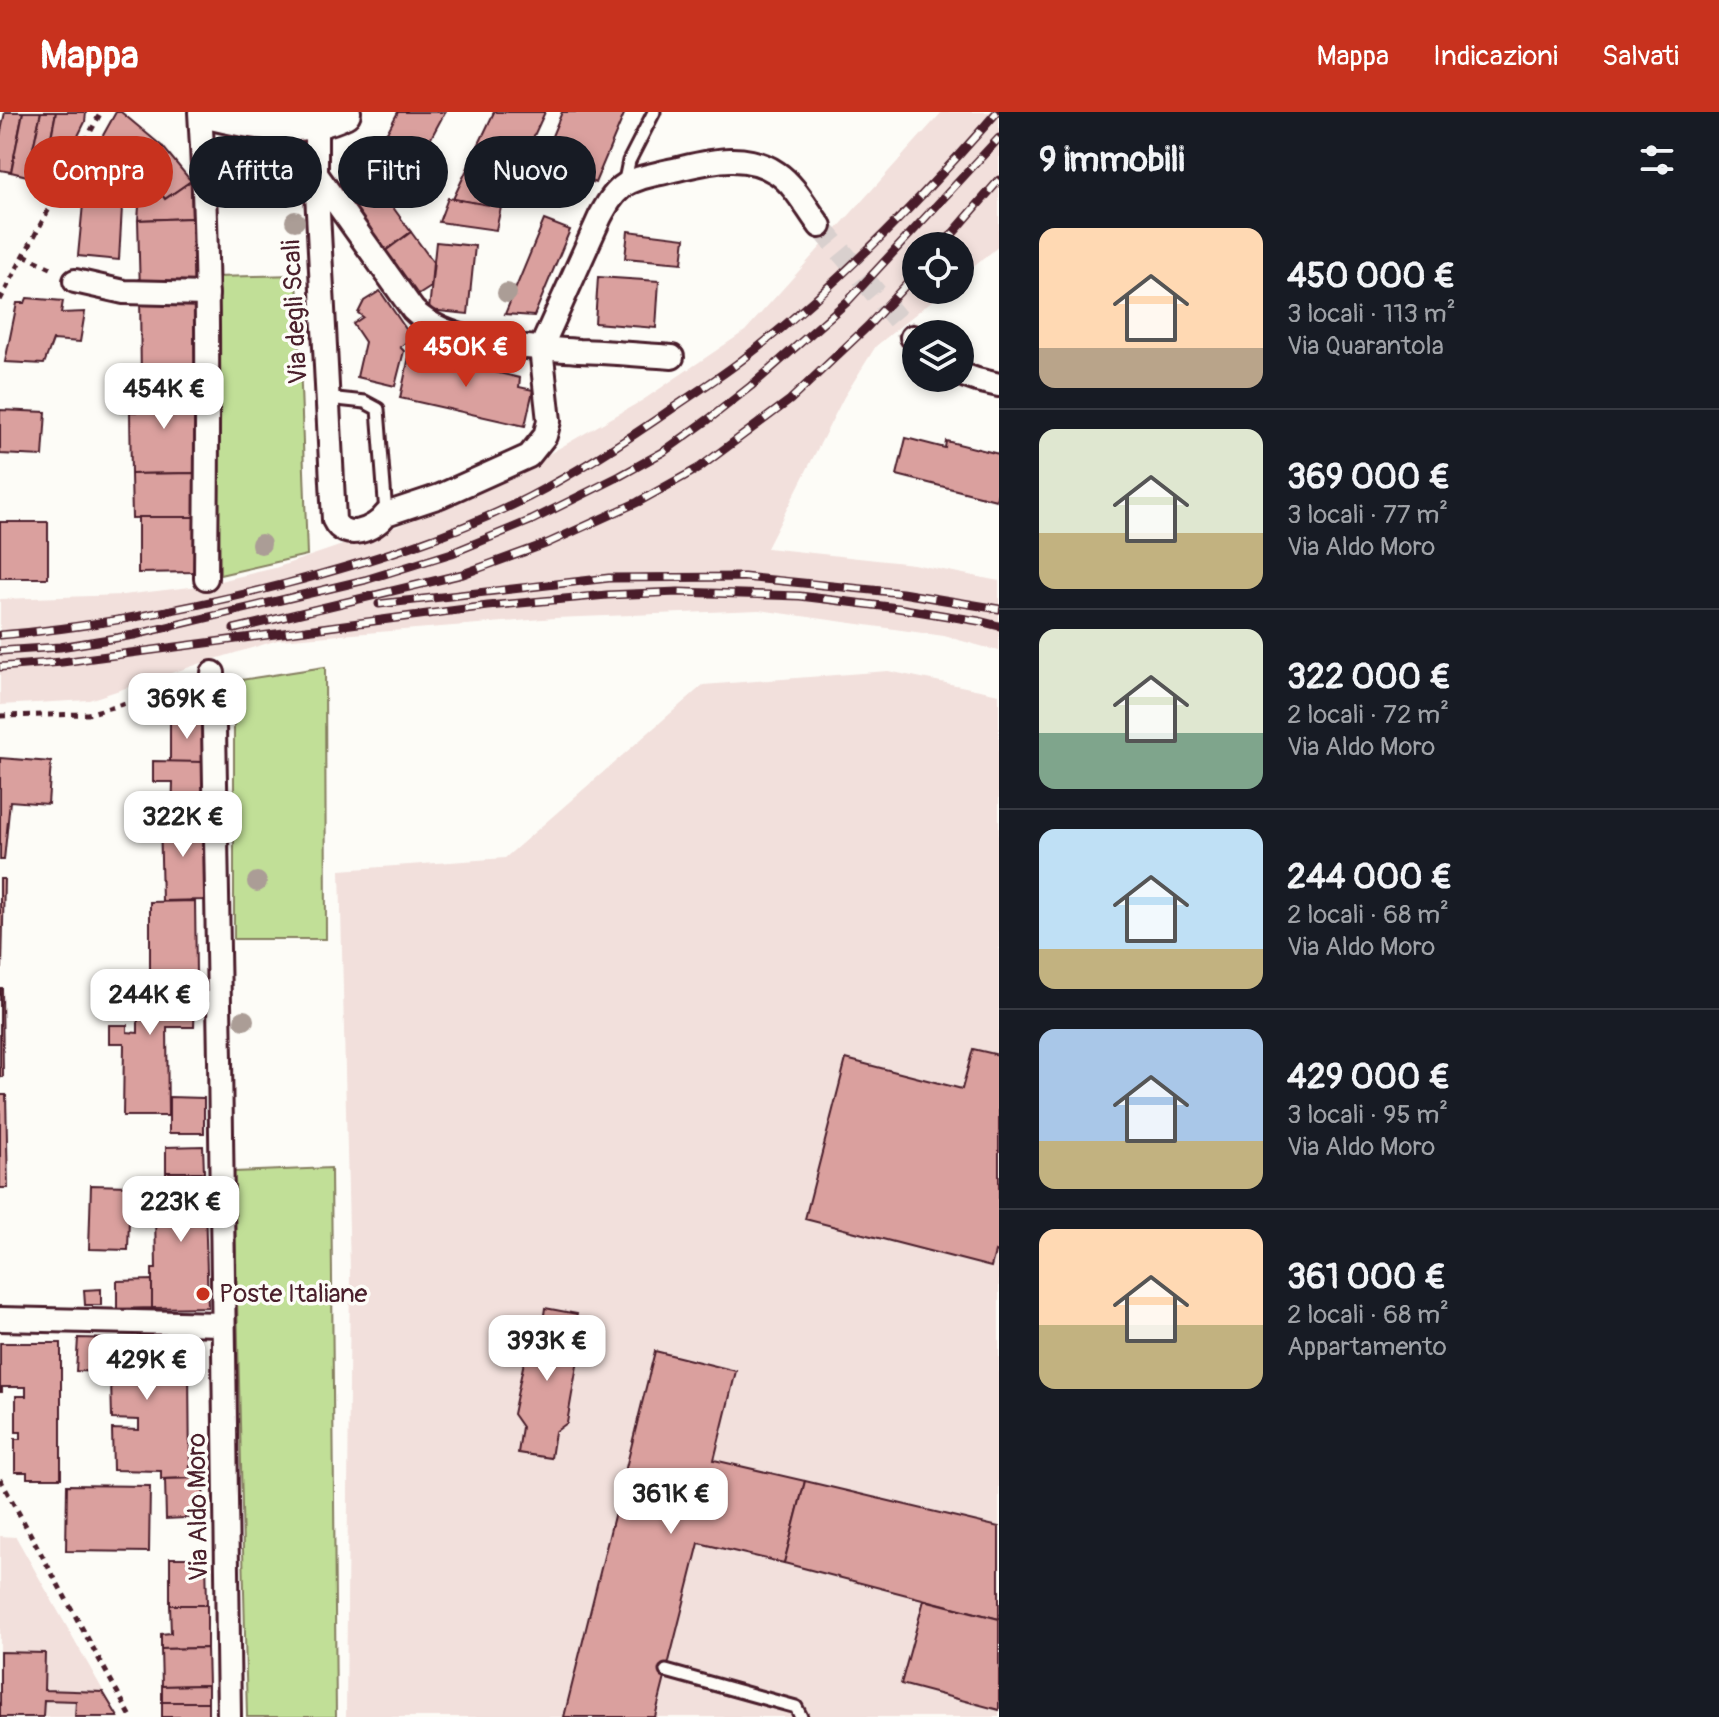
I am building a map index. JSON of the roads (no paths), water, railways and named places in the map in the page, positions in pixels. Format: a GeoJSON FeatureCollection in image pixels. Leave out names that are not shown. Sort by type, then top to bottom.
{"type":"FeatureCollection","features":[{"type":"Feature","properties":{"kind":"main road"},"geometry":{"type":"LineString","coordinates":[[207,112],[268,124],[330,118]]}},
{"type":"Feature","properties":{"kind":"street"},"geometry":{"type":"LineString","coordinates":[[200,112],[207,294],[206,578]]}},
{"type":"Feature","properties":{"kind":"street","name":"Via degli Scali"},"geometry":{"type":"LineString","coordinates":[[322,150],[330,118]]}},
{"type":"Feature","properties":{"kind":"street"},"geometry":{"type":"LineString","coordinates":[[541,348],[600,217],[608,202],[624,185],[711,161],[746,161],[779,174],[820,226]]}},
{"type":"Feature","properties":{"kind":"street"},"geometry":{"type":"LineString","coordinates":[[322,182],[419,315],[448,331],[509,346],[672,357]]}},
{"type":"Feature","properties":{"kind":"street","name":"Via degli Scali"},"geometry":{"type":"LineString","coordinates":[[318,208],[334,520],[337,526],[348,532],[372,528],[386,514],[440,496],[529,456],[545,436],[549,421],[541,348]]}},
{"type":"Feature","properties":{"kind":"street"},"geometry":{"type":"LineString","coordinates":[[75,281],[124,292],[207,294]]}},
{"type":"Feature","properties":{"kind":"street"},"geometry":{"type":"LineString","coordinates":[[974,379],[999,385]]}},
{"type":"Feature","properties":{"kind":"street","name":"Via Aldo Moro"},"geometry":{"type":"LineString","coordinates":[[213,675],[229,1717]]}},
{"type":"Feature","properties":{"kind":"street"},"geometry":{"type":"LineString","coordinates":[[0,1319],[223,1324]]}},
{"type":"Feature","properties":{"kind":"lane"},"geometry":{"type":"LineString","coordinates":[[624,185],[629,161],[654,112]]}},
{"type":"Feature","properties":{"kind":"lane","name":"Via degli Scali"},"geometry":{"type":"LineString","coordinates":[[328,398],[365,402],[378,409],[386,514]]}},
{"type":"Feature","properties":{"kind":"lane"},"geometry":{"type":"LineString","coordinates":[[666,1671],[796,1707],[801,1717]]}},
{"type":"Feature","properties":{"kind":"tunnel"},"geometry":{"type":"LineString","coordinates":[[820,226],[902,325]]}},
{"type":"Feature","properties":{"kind":"railway"},"geometry":{"type":"LineString","coordinates":[[0,635],[143,616],[285,584],[409,547],[529,497],[638,432],[777,332],[876,242],[997,112]]}},
{"type":"Feature","properties":{"kind":"railway"},"geometry":{"type":"LineString","coordinates":[[0,651],[60,647],[134,635],[365,580],[452,553],[532,520],[620,476],[663,452],[709,419],[848,301],[999,138]]}},
{"type":"Feature","properties":{"kind":"railway"},"geometry":{"type":"LineString","coordinates":[[954,232],[999,180]]}},
{"type":"Feature","properties":{"kind":"railway"},"geometry":{"type":"LineString","coordinates":[[234,629],[463,574],[548,543],[638,502],[699,468],[790,400],[902,289]]}},
{"type":"Feature","properties":{"kind":"railway"},"geometry":{"type":"LineString","coordinates":[[379,604],[609,578],[744,577],[902,593],[999,609]]}},
{"type":"Feature","properties":{"kind":"railway"},"geometry":{"type":"LineString","coordinates":[[0,667],[62,662],[488,606],[678,592],[800,596],[898,608],[999,626]]}},
{"type":"Feature","properties":{"kind":"place","name":"Poste Italiane"},"geometry":{"type":"Point","coordinates":[203,1294]}}]}
